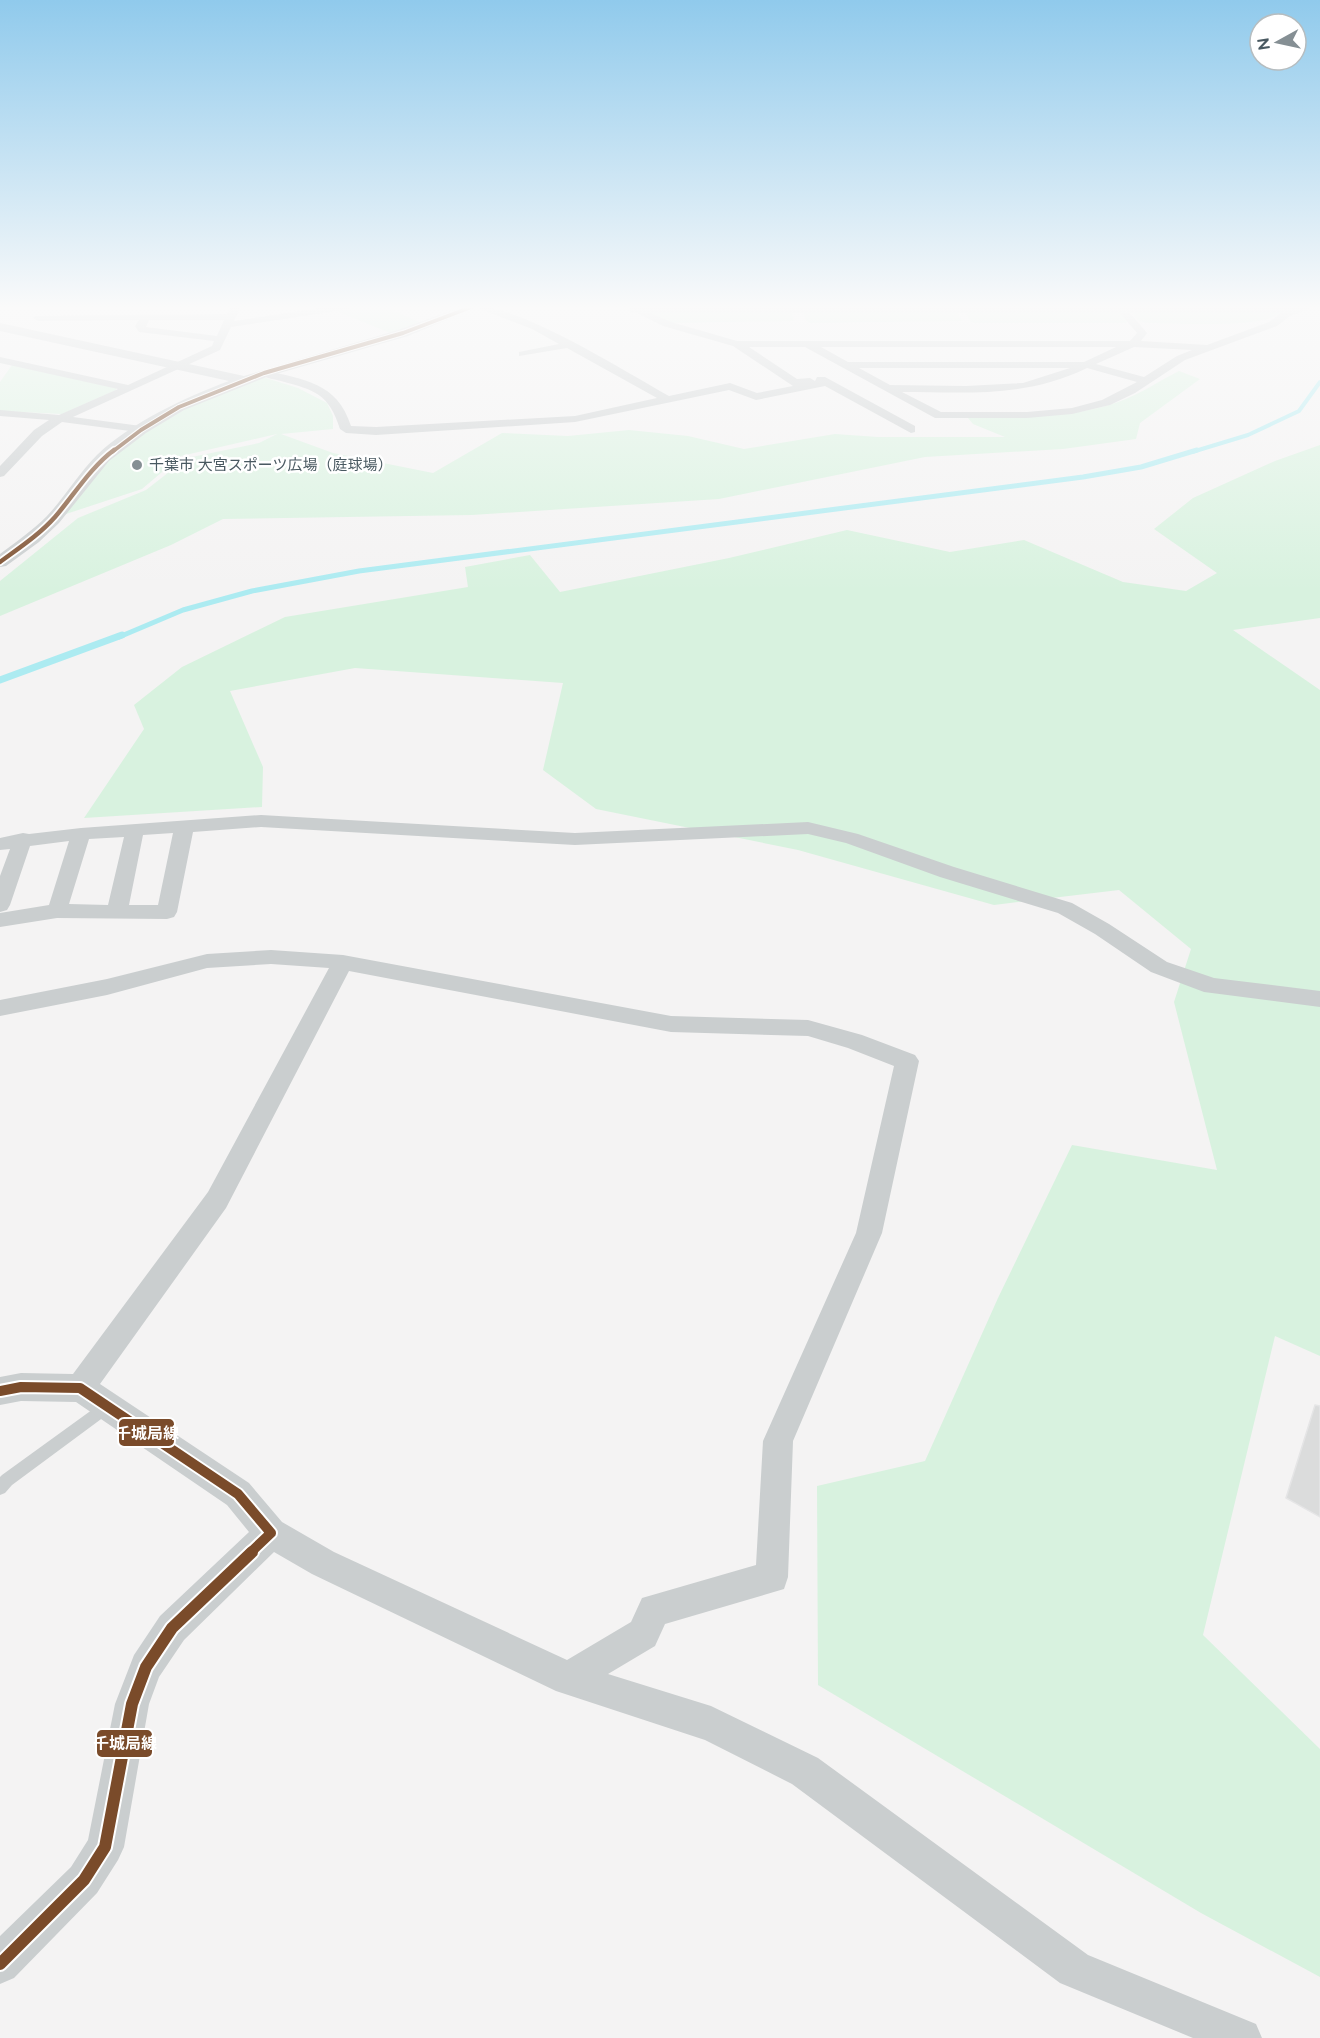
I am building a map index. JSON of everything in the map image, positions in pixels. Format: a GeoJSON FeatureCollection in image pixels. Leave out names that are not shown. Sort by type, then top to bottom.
{"type":"FeatureCollection","features":[{"type":"Feature","properties":{"kind":"street"},"geometry":{"type":"LineString","coordinates":[[0,473],[38,433],[59,419],[99,401]]}},
{"type":"Feature","properties":{"kind":"street"},"geometry":{"type":"LineString","coordinates":[[2,559],[33,538],[53,519],[103,458],[141,430],[193,401]]}},
{"type":"Feature","properties":{"kind":"street"},"geometry":{"type":"LineString","coordinates":[[333,401],[341,413],[345,429],[376,431],[575,419],[657,401]]}},
{"type":"Feature","properties":{"kind":"street"},"geometry":{"type":"LineString","coordinates":[[860,401],[911,429]]}},
{"type":"Feature","properties":{"kind":"street"},"geometry":{"type":"LineString","coordinates":[[911,401],[939,416],[1027,415],[1072,411],[1110,401]]}},
{"type":"Feature","properties":{"kind":"street"},"geometry":{"type":"LineString","coordinates":[[0,413],[141,430]]}},
{"type":"Feature","properties":{"kind":"street"},"geometry":{"type":"LineString","coordinates":[[0,844],[23,839],[261,821],[575,839],[808,828],[850,838],[947,872],[1065,908],[1102,929],[1159,967],[1212,986],[1320,999]]}},
{"type":"Feature","properties":{"kind":"street"},"geometry":{"type":"LineString","coordinates":[[0,920],[57,911],[167,912],[184,827]]}},
{"type":"Feature","properties":{"kind":"street"},"geometry":{"type":"LineString","coordinates":[[117,912],[135,830]]}},
{"type":"Feature","properties":{"kind":"street"},"geometry":{"type":"LineString","coordinates":[[57,911],[81,834]]}},
{"type":"Feature","properties":{"kind":"street"},"geometry":{"type":"LineString","coordinates":[[0,905],[23,839]]}},
{"type":"Feature","properties":{"kind":"street"},"geometry":{"type":"LineString","coordinates":[[0,1008],[107,987],[207,961],[272,957],[343,962],[670,1024],[808,1028],[854,1041],[907,1061],[869,1233],[778,1441],[772,1577],[654,1610],[642,1634],[568,1679]]}},
{"type":"Feature","properties":{"kind":"street"},"geometry":{"type":"LineString","coordinates":[[80,1388],[217,1200],[343,962]]}},
{"type":"Feature","properties":{"kind":"street"},"geometry":{"type":"LineString","coordinates":[[0,1391],[21,1387],[80,1388],[238,1494],[271,1533],[323,1563],[568,1679],[711,1724],[805,1771],[1074,1969],[1242,2038]]}},
{"type":"Feature","properties":{"kind":"street"},"geometry":{"type":"LineString","coordinates":[[0,1964],[84,1881],[105,1847],[132,1704],[146,1667],[172,1628],[271,1533]]}},
{"type":"Feature","properties":{"kind":"lane"},"geometry":{"type":"LineString","coordinates":[[0,1488],[7,1480],[107,1406]]}},
{"type":"Feature","properties":{"kind":"green space"},"geometry":{"type":"Polygon","coordinates":[[[0,401],[91,401],[62,414],[0,411],[0,401]]]}},
{"type":"Feature","properties":{"kind":"green space"},"geometry":{"type":"Polygon","coordinates":[[[201,401],[323,401],[327,403],[333,416],[333,429],[281,434],[333,453],[433,473],[502,433],[568,436],[629,430],[688,436],[744,449],[835,434],[878,437],[1005,437],[973,424],[968,418],[1063,414],[1118,402],[1170,401],[1140,423],[1136,439],[1063,449],[925,457],[719,499],[472,515],[223,519],[171,545],[0,616],[0,581],[78,518],[146,490],[187,458],[259,443],[277,434],[181,456],[142,489],[63,515],[93,475],[125,445],[201,401]]]}},
{"type":"Feature","properties":{"kind":"green space"},"geometry":{"type":"Polygon","coordinates":[[[1320,445],[1320,618],[1233,630],[1320,690],[1320,1356],[1275,1336],[1203,1635],[1320,1749],[1320,1977],[1201,1913],[818,1685],[817,1486],[925,1461],[998,1298],[1072,1145],[1217,1170],[1174,1002],[1191,949],[1119,890],[994,905],[798,850],[596,809],[543,770],[563,683],[355,668],[230,691],[263,767],[262,807],[84,818],[144,729],[134,705],[182,667],[285,617],[468,587],[465,567],[530,555],[560,592],[729,558],[847,530],[950,552],[1024,540],[1123,582],[1186,591],[1217,573],[1154,529],[1193,498],[1275,461],[1320,445]]]}},
{"type":"Feature","properties":{"kind":"building"},"geometry":{"type":"Polygon","coordinates":[[[1315,1405],[1320,1406],[1320,1517],[1286,1498],[1315,1405]]]}},
{"type":"Feature","properties":{"kind":"waterway"},"geometry":{"type":"LineString","coordinates":[[1192,452],[1248,435],[1299,411],[1306,401]]}},
{"type":"Feature","properties":{"kind":"waterway"},"geometry":{"type":"LineString","coordinates":[[119,637],[183,610],[252,591],[359,571],[1083,477],[1141,467],[1197,450]]}},
{"type":"Feature","properties":{"kind":"waterway"},"geometry":{"type":"LineString","coordinates":[[0,680],[122,635]]}},
{"type":"Feature","properties":{"kind":"transit line","name":"千城局線"},"geometry":{"type":"LineString","coordinates":[[0,562],[33,538],[53,519],[103,458],[141,430],[179,407],[194,401]]}},
{"type":"Feature","properties":{"kind":"transit line","name":"千城局線"},"geometry":{"type":"LineString","coordinates":[[0,1391],[21,1387],[80,1388],[238,1494],[271,1533]]}},
{"type":"Feature","properties":{"kind":"transit line","name":"千城局線"},"geometry":{"type":"LineString","coordinates":[[0,1964],[84,1880],[105,1847],[132,1704],[146,1667],[172,1628],[271,1533]]}},
{"type":"Feature","properties":{"kind":"place","name":"千葉市 大宮スポーツ広場（庭球場）"},"geometry":{"type":"Point","coordinates":[137,465]}}]}
